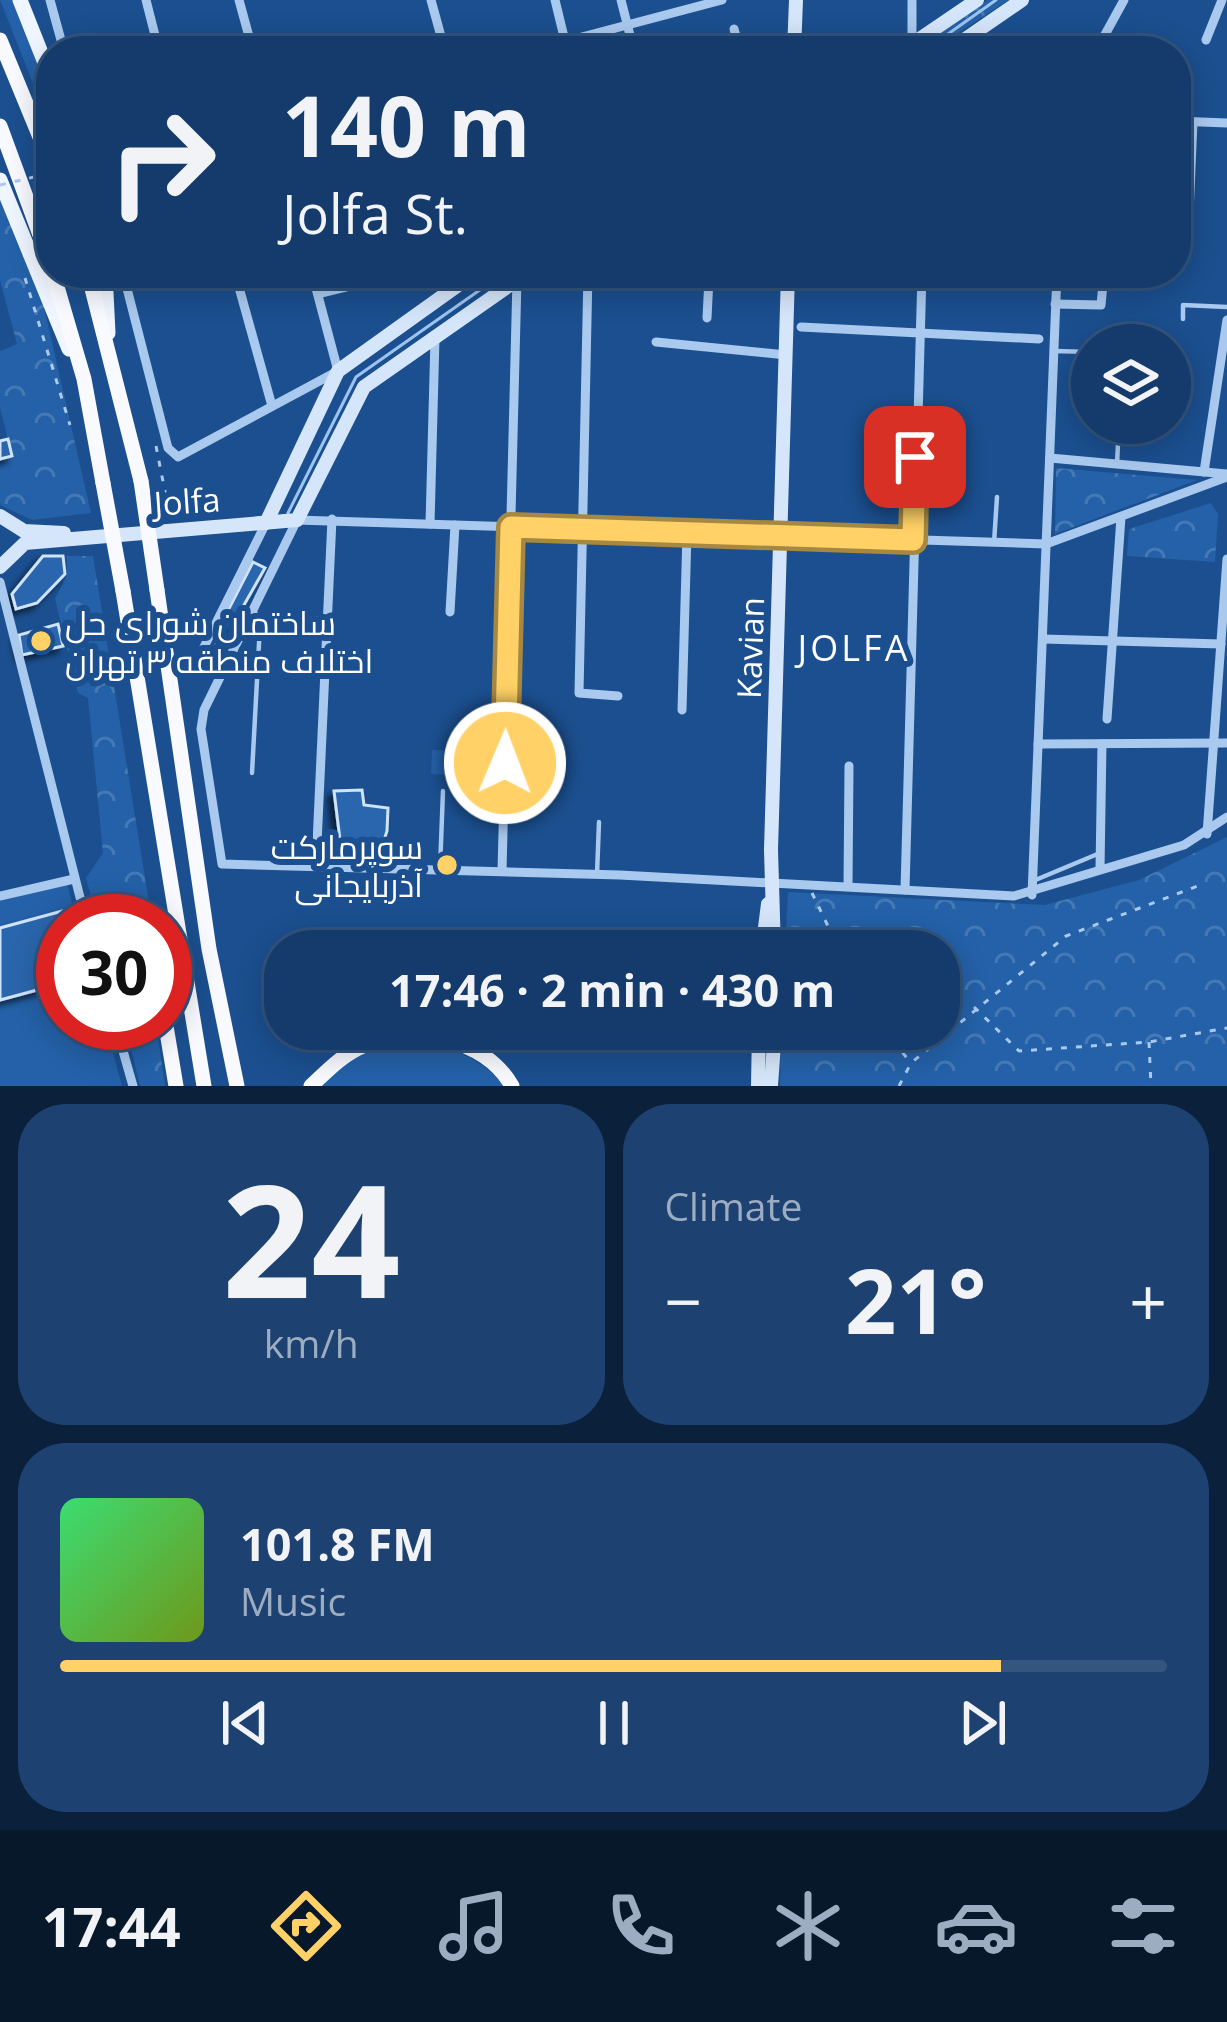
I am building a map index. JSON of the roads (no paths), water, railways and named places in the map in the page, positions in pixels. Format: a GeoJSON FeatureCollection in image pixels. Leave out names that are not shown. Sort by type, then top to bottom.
{"type":"FeatureCollection","features":[{"type":"Feature","properties":{"kind":"highway"},"geometry":{"type":"LineString","coordinates":[[0,40],[36,130]]}},
{"type":"Feature","properties":{"kind":"highway"},"geometry":{"type":"LineString","coordinates":[[0,125],[36,225]]}},
{"type":"Feature","properties":{"kind":"highway"},"geometry":{"type":"LineString","coordinates":[[58,288],[84,379],[104,483],[204,1086]]}},
{"type":"Feature","properties":{"kind":"highway"},"geometry":{"type":"LineString","coordinates":[[93,288],[108,333],[141,481],[209,949],[237,1086]]}},
{"type":"Feature","properties":{"kind":"highway"},"geometry":{"type":"LineString","coordinates":[[166,894],[167,871]]}},
{"type":"Feature","properties":{"kind":"highway"},"geometry":{"type":"LineString","coordinates":[[311,1086],[352,1051],[403,1036],[440,1039],[473,1049],[512,1086]]}},
{"type":"Feature","properties":{"kind":"highway"},"geometry":{"type":"LineString","coordinates":[[170,1050],[176,1086]]}},
{"type":"Feature","properties":{"kind":"main road"},"geometry":{"type":"LineString","coordinates":[[20,0],[36,40]]}},
{"type":"Feature","properties":{"kind":"main road"},"geometry":{"type":"LineString","coordinates":[[795,36],[796,0]]}},
{"type":"Feature","properties":{"kind":"main road"},"geometry":{"type":"LineString","coordinates":[[924,36],[977,0]]}},
{"type":"Feature","properties":{"kind":"main road"},"geometry":{"type":"LineString","coordinates":[[970,36],[1022,0]]}},
{"type":"Feature","properties":{"kind":"main road"},"geometry":{"type":"LineString","coordinates":[[0,183],[36,267]]}},
{"type":"Feature","properties":{"kind":"main road"},"geometry":{"type":"LineString","coordinates":[[45,288],[84,379]]}},
{"type":"Feature","properties":{"kind":"main road"},"geometry":{"type":"LineString","coordinates":[[106,288],[108,333]]}},
{"type":"Feature","properties":{"kind":"main road"},"geometry":{"type":"LineString","coordinates":[[266,523],[338,371],[454,288]]}},
{"type":"Feature","properties":{"kind":"main road"},"geometry":{"type":"LineString","coordinates":[[297,520],[364,387],[504,288]]}},
{"type":"Feature","properties":{"kind":"main road","name":"Kavian"},"geometry":{"type":"LineString","coordinates":[[774,930],[788,288]]}},
{"type":"Feature","properties":{"kind":"main road"},"geometry":{"type":"LineString","coordinates":[[0,516],[24,531],[81,536]]}},
{"type":"Feature","properties":{"kind":"main road","name":"Jolfa"},"geometry":{"type":"LineString","coordinates":[[81,536],[297,520]]}},
{"type":"Feature","properties":{"kind":"main road"},"geometry":{"type":"LineString","coordinates":[[0,567],[26,543],[81,536]]}},
{"type":"Feature","properties":{"kind":"main road","name":"Kavian"},"geometry":{"type":"LineString","coordinates":[[765,930],[772,882]]}},
{"type":"Feature","properties":{"kind":"main road"},"geometry":{"type":"LineString","coordinates":[[758,1086],[759,1050]]}},
{"type":"Feature","properties":{"kind":"main road"},"geometry":{"type":"LineString","coordinates":[[771,1086],[774,1050]]}},
{"type":"Feature","properties":{"kind":"street"},"geometry":{"type":"LineString","coordinates":[[50,0],[60,36]]}},
{"type":"Feature","properties":{"kind":"street"},"geometry":{"type":"LineString","coordinates":[[146,0],[155,36]]}},
{"type":"Feature","properties":{"kind":"street"},"geometry":{"type":"LineString","coordinates":[[239,0],[249,36]]}},
{"type":"Feature","properties":{"kind":"street"},"geometry":{"type":"LineString","coordinates":[[431,0],[441,36]]}},
{"type":"Feature","properties":{"kind":"street"},"geometry":{"type":"LineString","coordinates":[[555,0],[565,36]]}},
{"type":"Feature","properties":{"kind":"street"},"geometry":{"type":"LineString","coordinates":[[621,0],[631,36]]}},
{"type":"Feature","properties":{"kind":"street"},"geometry":{"type":"LineString","coordinates":[[585,36],[722,0]]}},
{"type":"Feature","properties":{"kind":"street"},"geometry":{"type":"LineString","coordinates":[[908,36],[912,0]]}},
{"type":"Feature","properties":{"kind":"street"},"geometry":{"type":"LineString","coordinates":[[1105,36],[1124,0]]}},
{"type":"Feature","properties":{"kind":"street"},"geometry":{"type":"LineString","coordinates":[[1206,40],[1222,0]]}},
{"type":"Feature","properties":{"kind":"street"},"geometry":{"type":"LineString","coordinates":[[734,29],[736,36]]}},
{"type":"Feature","properties":{"kind":"street"},"geometry":{"type":"LineString","coordinates":[[1191,168],[1193,122],[1227,123]]}},
{"type":"Feature","properties":{"kind":"street"},"geometry":{"type":"LineString","coordinates":[[127,288],[174,456],[338,371],[316,288]]}},
{"type":"Feature","properties":{"kind":"street"},"geometry":{"type":"LineString","coordinates":[[239,288],[272,406]]}},
{"type":"Feature","properties":{"kind":"street"},"geometry":{"type":"LineString","coordinates":[[318,294],[343,288]]}},
{"type":"Feature","properties":{"kind":"street"},"geometry":{"type":"LineString","coordinates":[[502,871],[521,288]]}},
{"type":"Feature","properties":{"kind":"street"},"geometry":{"type":"LineString","coordinates":[[588,288],[579,694],[618,695]]}},
{"type":"Feature","properties":{"kind":"street"},"geometry":{"type":"LineString","coordinates":[[707,318],[708,288]]}},
{"type":"Feature","properties":{"kind":"street"},"geometry":{"type":"LineString","coordinates":[[904,890],[922,288]]}},
{"type":"Feature","properties":{"kind":"street"},"geometry":{"type":"LineString","coordinates":[[1032,895],[1056,288]]}},
{"type":"Feature","properties":{"kind":"street"},"geometry":{"type":"LineString","coordinates":[[1055,304],[1101,304],[1103,288]]}},
{"type":"Feature","properties":{"kind":"street"},"geometry":{"type":"LineString","coordinates":[[1204,472],[1221,397],[1227,320]]}},
{"type":"Feature","properties":{"kind":"street"},"geometry":{"type":"LineString","coordinates":[[801,327],[1039,339]]}},
{"type":"Feature","properties":{"kind":"street"},"geometry":{"type":"LineString","coordinates":[[430,524],[435,334]]}},
{"type":"Feature","properties":{"kind":"street"},"geometry":{"type":"LineString","coordinates":[[656,342],[786,355]]}},
{"type":"Feature","properties":{"kind":"street"},"geometry":{"type":"LineString","coordinates":[[1050,458],[1227,476]]}},
{"type":"Feature","properties":{"kind":"street"},"geometry":{"type":"LineString","coordinates":[[1227,476],[1046,544],[297,520],[202,717],[222,864],[597,874],[1014,896],[1032,895],[1207,834],[1227,818]]}},
{"type":"Feature","properties":{"kind":"street"},"geometry":{"type":"LineString","coordinates":[[1107,719],[1121,517]]}},
{"type":"Feature","properties":{"kind":"street"},"geometry":{"type":"LineString","coordinates":[[316,865],[332,519]]}},
{"type":"Feature","properties":{"kind":"street"},"geometry":{"type":"LineString","coordinates":[[203,649],[266,523]]}},
{"type":"Feature","properties":{"kind":"street"},"geometry":{"type":"LineString","coordinates":[[450,612],[454,525]]}},
{"type":"Feature","properties":{"kind":"street"},"geometry":{"type":"LineString","coordinates":[[682,710],[688,532]]}},
{"type":"Feature","properties":{"kind":"street"},"geometry":{"type":"LineString","coordinates":[[1207,834],[1227,559]]}},
{"type":"Feature","properties":{"kind":"street"},"geometry":{"type":"LineString","coordinates":[[0,582],[78,894]]}},
{"type":"Feature","properties":{"kind":"street"},"geometry":{"type":"LineString","coordinates":[[260,625],[328,620]]}},
{"type":"Feature","properties":{"kind":"street"},"geometry":{"type":"LineString","coordinates":[[1042,639],[1221,644]]}},
{"type":"Feature","properties":{"kind":"street"},"geometry":{"type":"LineString","coordinates":[[1038,744],[1227,743]]}},
{"type":"Feature","properties":{"kind":"street"},"geometry":{"type":"LineString","coordinates":[[1100,869],[1102,744]]}},
{"type":"Feature","properties":{"kind":"street"},"geometry":{"type":"LineString","coordinates":[[848,886],[849,766]]}},
{"type":"Feature","properties":{"kind":"street"},"geometry":{"type":"LineString","coordinates":[[0,896],[74,879]]}},
{"type":"Feature","properties":{"kind":"street"},"geometry":{"type":"LineString","coordinates":[[123,1050],[133,1086]]}},
{"type":"Feature","properties":{"kind":"lane"},"geometry":{"type":"LineString","coordinates":[[1183,319],[1183,305],[1227,307]]}},
{"type":"Feature","properties":{"kind":"lane"},"geometry":{"type":"LineString","coordinates":[[1054,351],[1071,351]]}},
{"type":"Feature","properties":{"kind":"lane"},"geometry":{"type":"LineString","coordinates":[[1117,464],[1118,444]]}},
{"type":"Feature","properties":{"kind":"lane"},"geometry":{"type":"LineString","coordinates":[[994,543],[997,497]]}},
{"type":"Feature","properties":{"kind":"lane"},"geometry":{"type":"LineString","coordinates":[[252,773],[260,625],[254,609]]}},
{"type":"Feature","properties":{"kind":"lane"},"geometry":{"type":"LineString","coordinates":[[440,869],[442,791]]}},
{"type":"Feature","properties":{"kind":"lane"},"geometry":{"type":"LineString","coordinates":[[597,874],[599,821]]}},
{"type":"Feature","properties":{"kind":"lane"},"geometry":{"type":"LineString","coordinates":[[1033,881],[1100,853]]}},
{"type":"Feature","properties":{"kind":"waterway"},"geometry":{"type":"LineString","coordinates":[[945,36],[996,0]]}},
{"type":"Feature","properties":{"kind":"waterway"},"geometry":{"type":"LineString","coordinates":[[288,513],[356,377],[483,288]]}},
{"type":"Feature","properties":{"kind":"waterway"},"geometry":{"type":"LineString","coordinates":[[204,668],[225,627]]}},
{"type":"Feature","properties":{"kind":"place","name":"ساختمان شورای حل اختلاف منطقه ۳ تهران"},"geometry":{"type":"Point","coordinates":[41,641]}},
{"type":"Feature","properties":{"kind":"place","name":"سوپرمارکت آذربایجانی"},"geometry":{"type":"Point","coordinates":[447,865]}},
{"type":"Feature","properties":{"kind":"district","name":"JOLFA"},"geometry":{"type":"Point","coordinates":[854,647]}}]}
